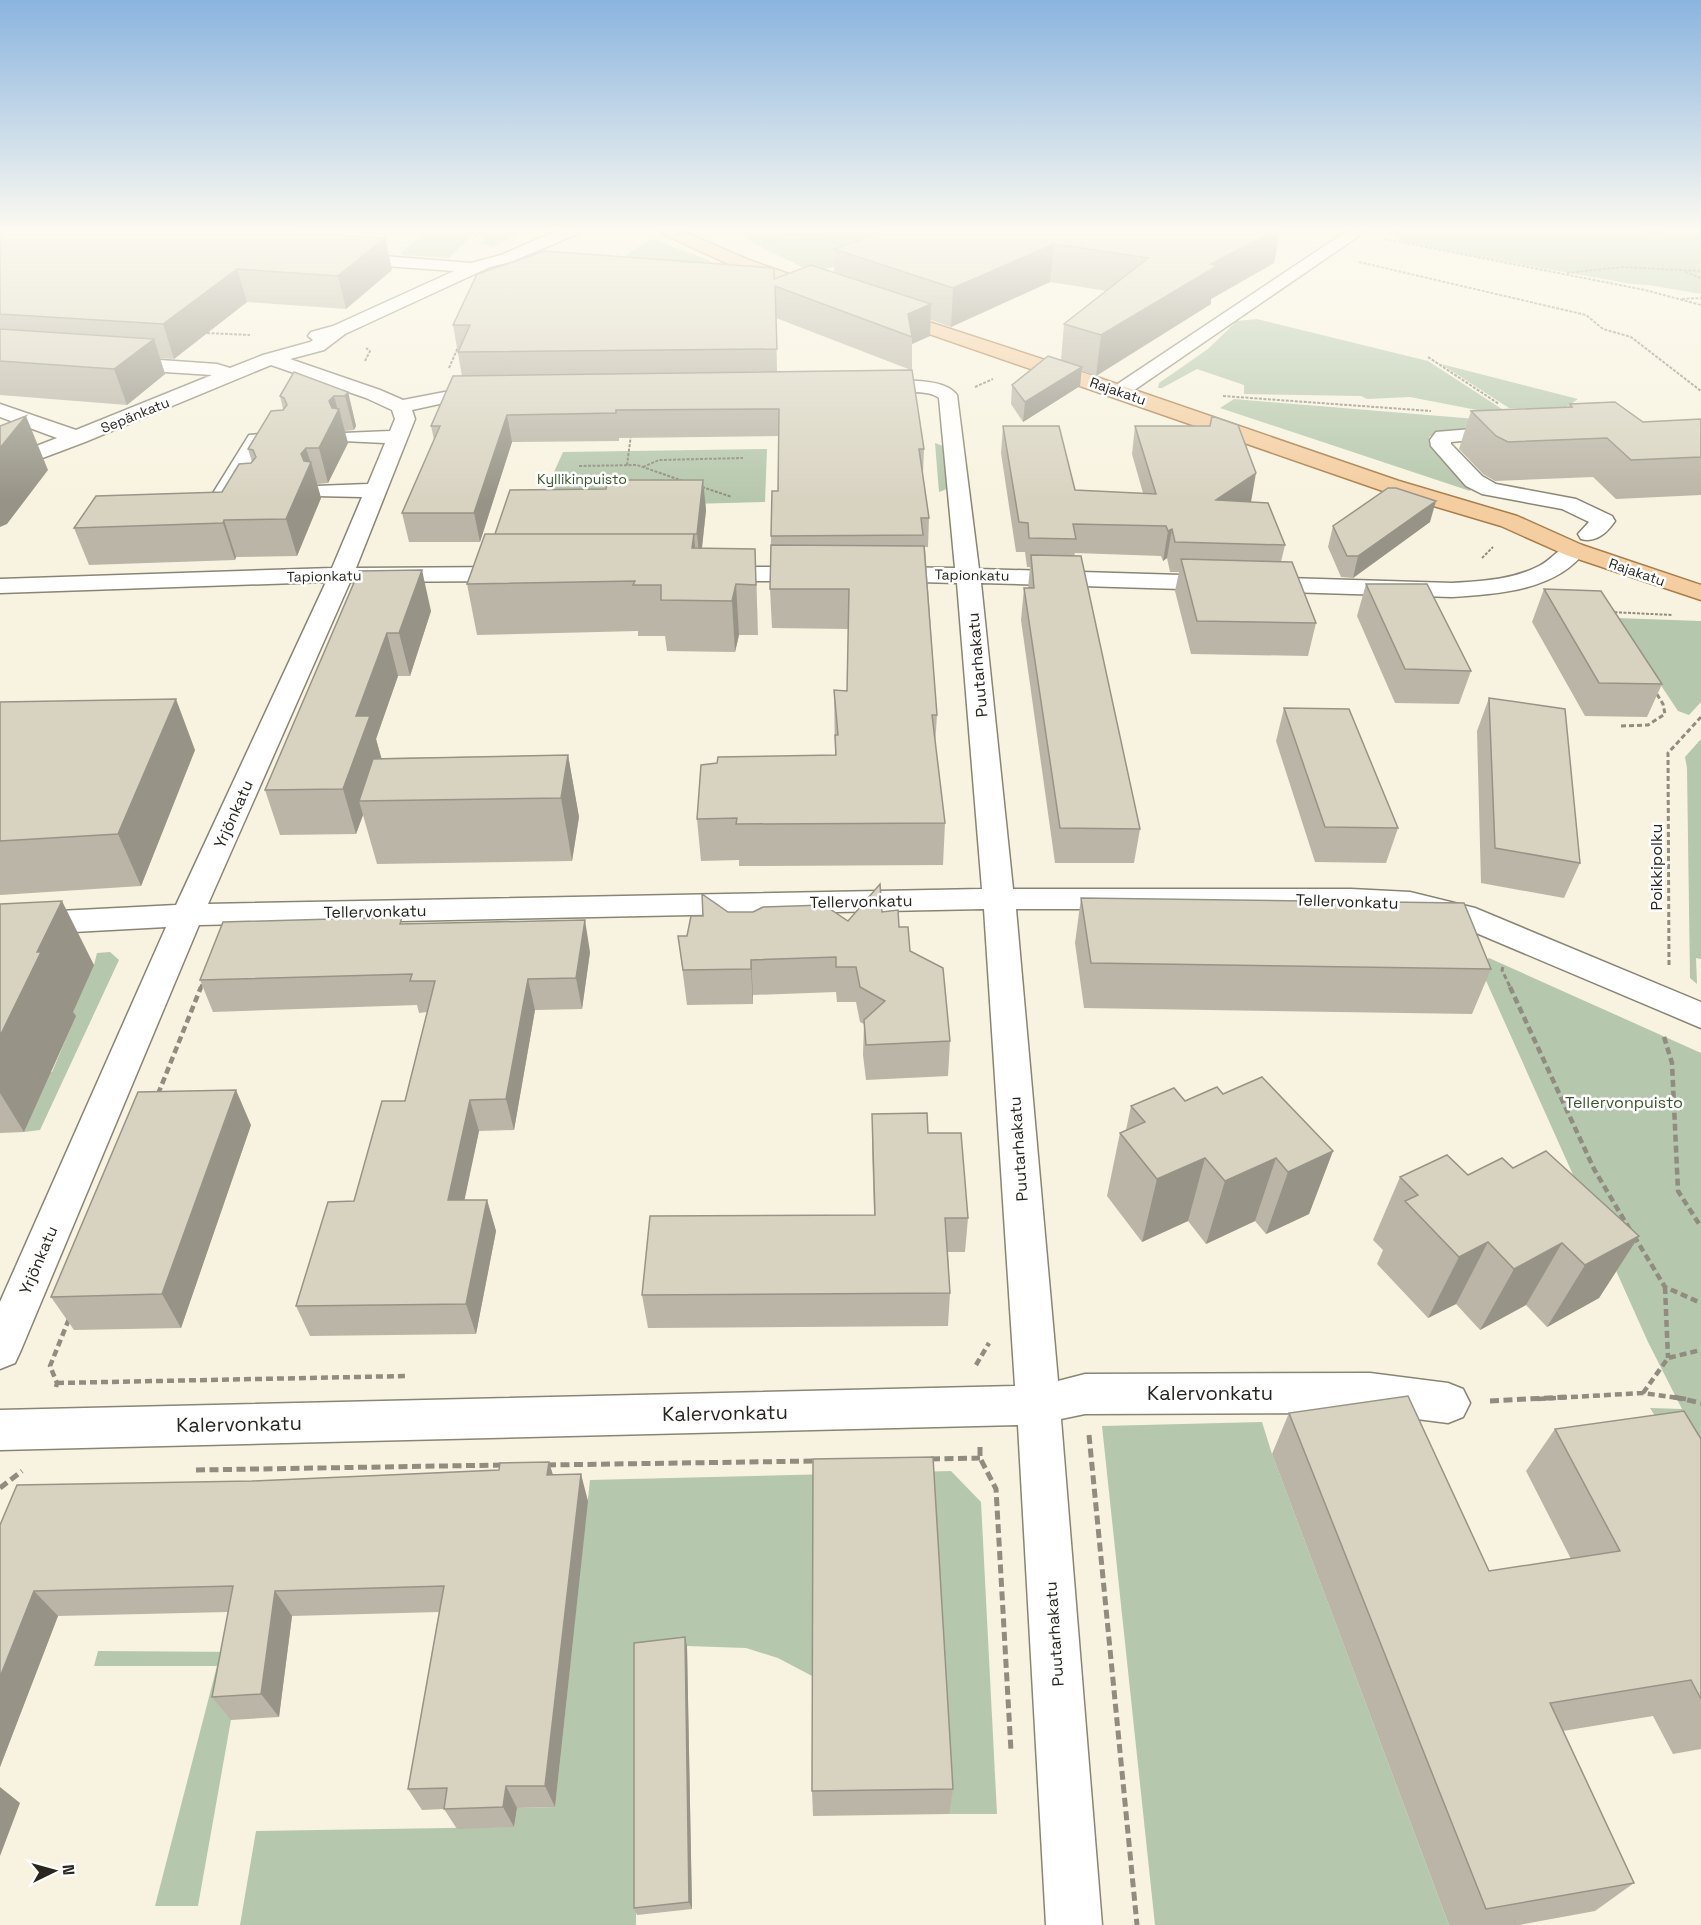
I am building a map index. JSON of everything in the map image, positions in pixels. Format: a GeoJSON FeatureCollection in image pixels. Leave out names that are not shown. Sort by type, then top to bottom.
{"type":"FeatureCollection","features":[{"type":"Feature","properties":{"kind":"main road","name":"Rajakatu"},"geometry":{"type":"LineString","coordinates":[[910,321],[1391,486],[1496,532],[1582,542],[1701,593]]}},
{"type":"Feature","properties":{"kind":"street","name":"Sepänkatu"},"geometry":{"type":"LineString","coordinates":[[0,468],[270,359],[318,346],[339,330],[359,321]]}},
{"type":"Feature","properties":{"kind":"street"},"geometry":{"type":"LineString","coordinates":[[1120,391],[1224,321]]}},
{"type":"Feature","properties":{"kind":"street"},"geometry":{"type":"LineString","coordinates":[[270,359],[373,394],[401,407],[458,394],[505,394]]}},
{"type":"Feature","properties":{"kind":"street"},"geometry":{"type":"LineString","coordinates":[[102,362],[217,370],[232,375]]}},
{"type":"Feature","properties":{"kind":"street","name":"Puutarhakatu"},"geometry":{"type":"LineString","coordinates":[[846,389],[929,388],[943,391],[948,396],[969,574],[998,899],[1038,1405],[1074,1925]]}},
{"type":"Feature","properties":{"kind":"street","name":"Yrjönkatu"},"geometry":{"type":"LineString","coordinates":[[0,1350],[186,915],[341,575],[405,419],[401,407]]}},
{"type":"Feature","properties":{"kind":"street"},"geometry":{"type":"LineString","coordinates":[[0,410],[78,438]]}},
{"type":"Feature","properties":{"kind":"street"},"geometry":{"type":"LineString","coordinates":[[1524,431],[1443,436],[1440,440],[1441,446],[1486,493],[1570,492],[1604,520],[1582,542]]}},
{"type":"Feature","properties":{"kind":"street"},"geometry":{"type":"LineString","coordinates":[[350,437],[398,437]]}},
{"type":"Feature","properties":{"kind":"street"},"geometry":{"type":"LineString","coordinates":[[254,492],[224,493],[256,439],[285,438]]}},
{"type":"Feature","properties":{"kind":"street"},"geometry":{"type":"LineString","coordinates":[[324,491],[376,490]]}},
{"type":"Feature","properties":{"kind":"street","name":"Tapionkatu"},"geometry":{"type":"LineString","coordinates":[[855,574],[969,574],[1462,589],[1494,587],[1550,570],[1582,542]]}},
{"type":"Feature","properties":{"kind":"street","name":"Tapionkatu"},"geometry":{"type":"LineString","coordinates":[[0,586],[341,575],[533,574]]}},
{"type":"Feature","properties":{"kind":"street"},"geometry":{"type":"LineString","coordinates":[[688,574],[831,574]]}},
{"type":"Feature","properties":{"kind":"street","name":"Tellervonkatu"},"geometry":{"type":"LineString","coordinates":[[0,925],[186,915],[998,899],[1340,899],[1410,903],[1464,916],[1665,1015],[1701,1016]]}},
{"type":"Feature","properties":{"kind":"street","name":"Kalervonkatu"},"geometry":{"type":"LineString","coordinates":[[20,1429],[1038,1405],[1084,1394],[1370,1393],[1448,1403]]}},
{"type":"Feature","properties":{"kind":"path"},"geometry":{"type":"LineString","coordinates":[[1594,321],[1604,329],[1631,337],[1701,391]]}},
{"type":"Feature","properties":{"kind":"path"},"geometry":{"type":"LineString","coordinates":[[433,398],[427,390],[441,388],[463,335]]}},
{"type":"Feature","properties":{"kind":"path"},"geometry":{"type":"LineString","coordinates":[[364,363],[370,351],[365,347]]}},
{"type":"Feature","properties":{"kind":"path"},"geometry":{"type":"LineString","coordinates":[[1428,357],[1501,405]]}},
{"type":"Feature","properties":{"kind":"path"},"geometry":{"type":"LineString","coordinates":[[1223,396],[1431,411]]}},
{"type":"Feature","properties":{"kind":"path"},"geometry":{"type":"LineString","coordinates":[[627,465],[632,432]]}},
{"type":"Feature","properties":{"kind":"path"},"geometry":{"type":"LineString","coordinates":[[642,467],[660,460],[743,458]]}},
{"type":"Feature","properties":{"kind":"path"},"geometry":{"type":"LineString","coordinates":[[579,466],[642,467],[687,482]]}},
{"type":"Feature","properties":{"kind":"path"},"geometry":{"type":"LineString","coordinates":[[699,486],[732,497]]}},
{"type":"Feature","properties":{"kind":"path"},"geometry":{"type":"LineString","coordinates":[[1600,612],[1678,616]]}},
{"type":"Feature","properties":{"kind":"path"},"geometry":{"type":"LineString","coordinates":[[1621,726],[1648,724],[1665,714],[1663,704],[1651,685]]}},
{"type":"Feature","properties":{"kind":"path","name":"Poikkipolku"},"geometry":{"type":"LineString","coordinates":[[1701,717],[1699,723],[1668,753],[1665,1015],[1672,1063],[1678,1191],[1701,1227]]}},
{"type":"Feature","properties":{"kind":"path"},"geometry":{"type":"LineString","coordinates":[[1504,963],[1502,970],[1594,1169],[1665,1287],[1668,1358],[1643,1393]]}},
{"type":"Feature","properties":{"kind":"path"},"geometry":{"type":"LineString","coordinates":[[154,1105],[206,974]]}},
{"type":"Feature","properties":{"kind":"path"},"geometry":{"type":"LineString","coordinates":[[1665,1287],[1701,1303]]}},
{"type":"Feature","properties":{"kind":"path"},"geometry":{"type":"LineString","coordinates":[[21,1473],[20,1429],[57,1383],[50,1366],[71,1312]]}},
{"type":"Feature","properties":{"kind":"path"},"geometry":{"type":"LineString","coordinates":[[1668,1358],[1701,1350]]}},
{"type":"Feature","properties":{"kind":"path"},"geometry":{"type":"LineString","coordinates":[[1448,1403],[1643,1393],[1690,1399],[1701,1403]]}},
{"type":"Feature","properties":{"kind":"path"},"geometry":{"type":"LineString","coordinates":[[920,1459],[980,1458]]}},
{"type":"Feature","properties":{"kind":"path"},"geometry":{"type":"LineString","coordinates":[[537,1465],[824,1461]]}},
{"type":"Feature","properties":{"kind":"path"},"geometry":{"type":"LineString","coordinates":[[189,1470],[513,1465]]}},
{"type":"Feature","properties":{"kind":"path"},"geometry":{"type":"LineString","coordinates":[[0,1488],[21,1473],[33,1473]]}},
{"type":"Feature","properties":{"kind":"green space"},"geometry":{"type":"Polygon","coordinates":[[[1237,321],[1264,321],[1428,361],[1508,413],[1482,411],[1410,397],[1367,399],[1361,396],[1244,394],[1244,385],[1197,369],[1158,388],[1159,383],[1208,349],[1237,321]]]}},
{"type":"Feature","properties":{"kind":"green space"},"geometry":{"type":"Polygon","coordinates":[[[1441,364],[1578,399],[1565,408],[1509,408],[1441,364]]]}},
{"type":"Feature","properties":{"kind":"green space"},"geometry":{"type":"Polygon","coordinates":[[[1234,399],[1525,423],[1438,433],[1429,437],[1431,445],[1471,487],[1470,491],[1220,408],[1234,399]]]}},
{"type":"Feature","properties":{"kind":"green space"},"geometry":{"type":"Polygon","coordinates":[[[935,443],[943,446],[947,489],[939,492],[935,443]]]}},
{"type":"Feature","properties":{"kind":"green space","name":"Kyllikinpuisto"},"geometry":{"type":"Polygon","coordinates":[[[767,449],[765,502],[543,508],[563,452],[767,449]]]}},
{"type":"Feature","properties":{"kind":"green space"},"geometry":{"type":"Polygon","coordinates":[[[1616,618],[1701,621],[1701,702],[1689,715],[1678,711],[1616,618]]]}},
{"type":"Feature","properties":{"kind":"green space"},"geometry":{"type":"Polygon","coordinates":[[[1701,739],[1701,959],[1696,958],[1697,984],[1690,978],[1685,757],[1701,739]]]}},
{"type":"Feature","properties":{"kind":"green space"},"geometry":{"type":"Polygon","coordinates":[[[110,952],[119,960],[40,1130],[24,1132],[38,1098],[35,1073],[52,1072],[75,1017],[59,1017],[94,965],[97,953],[110,952]]]}},
{"type":"Feature","properties":{"kind":"green space","name":"Tellervonpuisto"},"geometry":{"type":"Polygon","coordinates":[[[1489,958],[1701,1053],[1701,1539],[1686,1465],[1650,1408],[1682,1409],[1648,1342],[1479,965],[1489,958]]]}},
{"type":"Feature","properties":{"kind":"green space"},"geometry":{"type":"Polygon","coordinates":[[[1262,1422],[1449,1925],[1155,1925],[1102,1426],[1262,1422]]]}},
{"type":"Feature","properties":{"kind":"green space"},"geometry":{"type":"Polygon","coordinates":[[[951,1471],[981,1502],[997,1814],[949,1814],[814,1677],[778,1658],[746,1648],[687,1646],[637,1653],[636,1925],[240,1925],[256,1831],[514,1827],[517,1808],[555,1807],[590,1480],[951,1471]]]}},
{"type":"Feature","properties":{"kind":"green space"},"geometry":{"type":"Polygon","coordinates":[[[98,1651],[243,1652],[198,1906],[155,1906],[217,1666],[94,1666],[98,1651]]]}},
{"type":"Feature","properties":{"kind":"building"},"geometry":{"type":"Polygon","coordinates":[[[111,321],[167,321],[163,324],[111,321]]]}},
{"type":"Feature","properties":{"kind":"building"},"geometry":{"type":"Polygon","coordinates":[[[455,321],[776,321],[777,349],[458,352],[470,325],[453,325],[455,321]]]}},
{"type":"Feature","properties":{"kind":"building"},"geometry":{"type":"Polygon","coordinates":[[[869,321],[909,321],[912,337],[869,321]]]}},
{"type":"Feature","properties":{"kind":"building"},"geometry":{"type":"Polygon","coordinates":[[[1068,321],[1125,321],[1101,335],[1064,324],[1068,321]]]}},
{"type":"Feature","properties":{"kind":"building"},"geometry":{"type":"Polygon","coordinates":[[[0,329],[154,339],[114,369],[0,361],[0,329]]]}},
{"type":"Feature","properties":{"kind":"building"},"geometry":{"type":"Polygon","coordinates":[[[1048,356],[1082,367],[1025,402],[1012,385],[1048,356]]]}},
{"type":"Feature","properties":{"kind":"building"},"geometry":{"type":"Polygon","coordinates":[[[912,370],[924,449],[919,449],[929,518],[921,518],[923,535],[771,536],[772,491],[778,491],[779,409],[616,410],[616,413],[507,415],[474,513],[402,513],[440,426],[431,426],[453,376],[912,370]]]}},
{"type":"Feature","properties":{"kind":"building"},"geometry":{"type":"Polygon","coordinates":[[[294,372],[348,392],[345,396],[334,396],[329,401],[332,408],[339,409],[319,448],[306,448],[301,454],[304,461],[311,462],[286,519],[74,528],[96,496],[222,492],[239,464],[251,463],[256,457],[253,450],[248,449],[271,411],[283,410],[287,405],[284,398],[280,396],[294,372]]]}},
{"type":"Feature","properties":{"kind":"building"},"geometry":{"type":"Polygon","coordinates":[[[1615,402],[1643,422],[1701,419],[1701,457],[1631,460],[1607,438],[1508,442],[1496,436],[1471,411],[1572,407],[1570,404],[1615,402]]]}},
{"type":"Feature","properties":{"kind":"building"},"geometry":{"type":"Polygon","coordinates":[[[26,416],[0,448],[0,426],[26,416]]]}},
{"type":"Feature","properties":{"kind":"building"},"geometry":{"type":"Polygon","coordinates":[[[1212,416],[1238,425],[1256,473],[1216,500],[1268,503],[1285,545],[1175,542],[1172,529],[1168,531],[1166,526],[1073,524],[1076,539],[1029,538],[1028,523],[1019,522],[1003,426],[1059,426],[1075,490],[1156,494],[1135,426],[1210,426],[1212,416]]]}},
{"type":"Feature","properties":{"kind":"building"},"geometry":{"type":"Polygon","coordinates":[[[608,480],[703,480],[697,534],[495,534],[510,490],[606,489],[608,480]]]}},
{"type":"Feature","properties":{"kind":"building"},"geometry":{"type":"Polygon","coordinates":[[[1388,488],[1396,488],[1436,501],[1358,556],[1347,556],[1333,526],[1388,488]]]}},
{"type":"Feature","properties":{"kind":"building"},"geometry":{"type":"Polygon","coordinates":[[[485,534],[694,534],[692,548],[755,549],[756,585],[736,584],[732,601],[661,600],[661,585],[633,585],[635,581],[467,584],[485,534]]]}},
{"type":"Feature","properties":{"kind":"building"},"geometry":{"type":"Polygon","coordinates":[[[771,545],[924,546],[937,715],[932,715],[945,823],[736,824],[737,818],[697,819],[701,765],[717,763],[718,757],[836,755],[835,735],[838,735],[834,690],[847,691],[849,589],[770,589],[771,545]]]}},
{"type":"Feature","properties":{"kind":"building"},"geometry":{"type":"Polygon","coordinates":[[[1031,555],[1081,556],[1140,829],[1060,828],[1024,588],[1034,588],[1031,555]]]}},
{"type":"Feature","properties":{"kind":"building"},"geometry":{"type":"Polygon","coordinates":[[[1181,559],[1292,562],[1316,623],[1197,621],[1181,559]]]}},
{"type":"Feature","properties":{"kind":"building"},"geometry":{"type":"Polygon","coordinates":[[[422,570],[399,633],[387,633],[356,716],[370,716],[343,789],[265,790],[359,571],[422,570]]]}},
{"type":"Feature","properties":{"kind":"building"},"geometry":{"type":"Polygon","coordinates":[[[1366,584],[1427,584],[1471,671],[1405,669],[1366,584]]]}},
{"type":"Feature","properties":{"kind":"building"},"geometry":{"type":"Polygon","coordinates":[[[1544,589],[1601,591],[1662,684],[1599,683],[1544,589]]]}},
{"type":"Feature","properties":{"kind":"building"},"geometry":{"type":"Polygon","coordinates":[[[1489,698],[1565,709],[1580,863],[1495,848],[1489,698]]]}},
{"type":"Feature","properties":{"kind":"building"},"geometry":{"type":"Polygon","coordinates":[[[176,699],[118,834],[0,841],[0,702],[176,699]]]}},
{"type":"Feature","properties":{"kind":"building"},"geometry":{"type":"Polygon","coordinates":[[[1284,708],[1349,709],[1398,828],[1325,827],[1284,708]]]}},
{"type":"Feature","properties":{"kind":"building"},"geometry":{"type":"Polygon","coordinates":[[[568,755],[561,798],[359,801],[373,759],[568,755]]]}},
{"type":"Feature","properties":{"kind":"building"},"geometry":{"type":"Polygon","coordinates":[[[880,884],[882,912],[898,910],[899,927],[908,927],[910,951],[943,968],[950,1041],[866,1045],[864,1020],[885,1001],[860,987],[856,967],[836,967],[836,957],[751,960],[751,969],[683,970],[678,936],[687,936],[691,916],[703,916],[702,894],[728,912],[753,912],[763,907],[824,905],[848,921],[880,884]]]}},
{"type":"Feature","properties":{"kind":"building"},"geometry":{"type":"Polygon","coordinates":[[[1081,898],[1464,903],[1491,969],[1091,963],[1081,898]]]}},
{"type":"Feature","properties":{"kind":"building"},"geometry":{"type":"Polygon","coordinates":[[[62,901],[37,952],[41,952],[0,1036],[0,904],[62,901]]]}},
{"type":"Feature","properties":{"kind":"building"},"geometry":{"type":"Polygon","coordinates":[[[402,917],[400,924],[585,920],[576,978],[528,979],[506,1099],[470,1100],[448,1200],[487,1200],[466,1304],[296,1306],[328,1202],[354,1201],[382,1101],[405,1101],[435,981],[410,981],[412,974],[200,980],[223,922],[402,917]]]}},
{"type":"Feature","properties":{"kind":"building"},"geometry":{"type":"Polygon","coordinates":[[[1262,1077],[1333,1151],[1288,1172],[1276,1158],[1225,1181],[1205,1158],[1157,1179],[1120,1133],[1145,1122],[1131,1106],[1174,1088],[1185,1101],[1217,1087],[1223,1094],[1262,1077]]]}},
{"type":"Feature","properties":{"kind":"building"},"geometry":{"type":"Polygon","coordinates":[[[236,1090],[162,1294],[51,1297],[138,1092],[236,1090]]]}},
{"type":"Feature","properties":{"kind":"building"},"geometry":{"type":"Polygon","coordinates":[[[927,1113],[928,1133],[961,1133],[968,1218],[945,1218],[950,1293],[642,1295],[650,1216],[875,1215],[872,1114],[927,1113]]]}},
{"type":"Feature","properties":{"kind":"building"},"geometry":{"type":"Polygon","coordinates":[[[1546,1151],[1639,1236],[1585,1265],[1562,1243],[1514,1269],[1488,1242],[1459,1257],[1405,1201],[1418,1195],[1400,1177],[1447,1155],[1468,1175],[1502,1158],[1513,1168],[1546,1151]]]}},
{"type":"Feature","properties":{"kind":"building"},"geometry":{"type":"Polygon","coordinates":[[[1408,1396],[1489,1571],[1620,1551],[1555,1429],[1684,1411],[1701,1439],[1701,1699],[1691,1680],[1550,1703],[1634,1883],[1486,1909],[1289,1413],[1408,1396]]]}},
{"type":"Feature","properties":{"kind":"building"},"geometry":{"type":"Polygon","coordinates":[[[933,1457],[953,1789],[812,1791],[813,1459],[933,1457]]]}},
{"type":"Feature","properties":{"kind":"building"},"geometry":{"type":"Polygon","coordinates":[[[549,1462],[547,1475],[581,1474],[545,1786],[506,1786],[503,1807],[444,1809],[447,1788],[408,1789],[444,1586],[275,1591],[261,1694],[212,1697],[233,1586],[34,1591],[0,1677],[0,1525],[17,1485],[252,1481],[499,1470],[500,1463],[549,1462]]]}},
{"type":"Feature","properties":{"kind":"building"},"geometry":{"type":"Polygon","coordinates":[[[685,1637],[689,1902],[634,1908],[634,1643],[685,1637]]]}}]}
